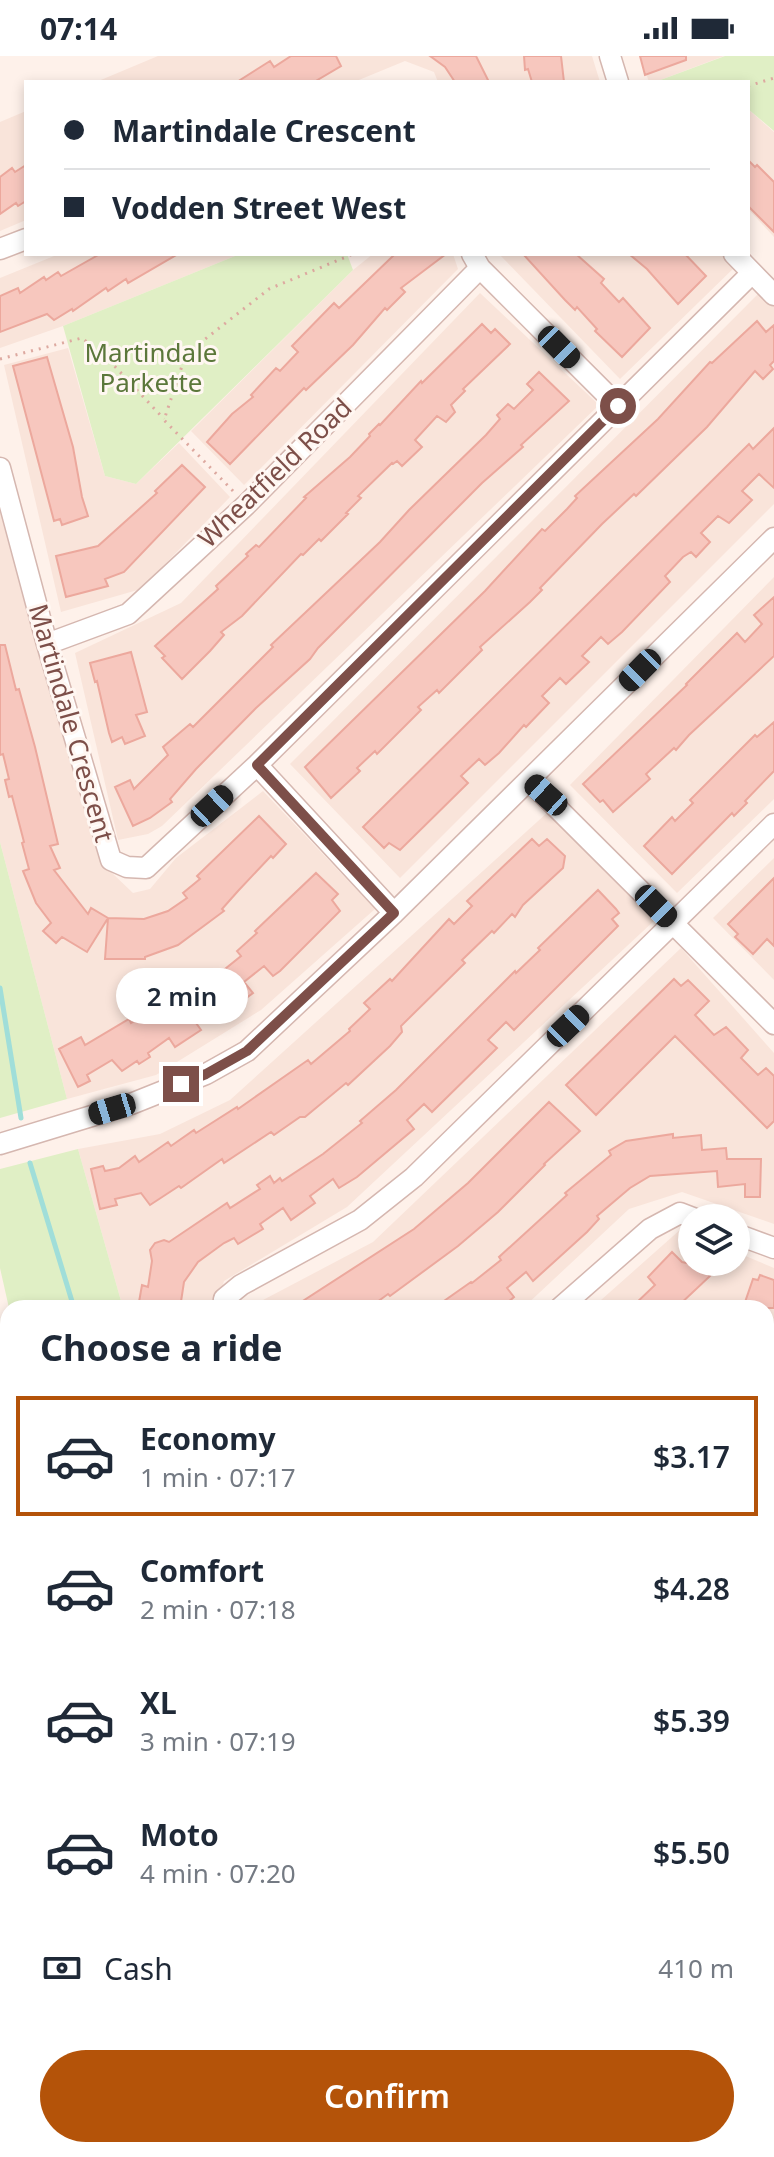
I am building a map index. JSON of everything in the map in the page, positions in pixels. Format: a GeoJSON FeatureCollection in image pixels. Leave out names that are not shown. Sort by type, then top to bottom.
{"type":"FeatureCollection","features":[{"type":"Feature","properties":{"kind":"street"},"geometry":{"type":"LineString","coordinates":[[610,56],[617,80]]}},
{"type":"Feature","properties":{"kind":"street"},"geometry":{"type":"LineString","coordinates":[[0,249],[24,240]]}},
{"type":"Feature","properties":{"kind":"street"},"geometry":{"type":"LineString","coordinates":[[736,256],[774,295]]}},
{"type":"Feature","properties":{"kind":"street"},"geometry":{"type":"LineString","coordinates":[[476,261],[618,406]]}},
{"type":"Feature","properties":{"kind":"street","name":"Wheatfield Road"},"geometry":{"type":"LineString","coordinates":[[47,644],[128,614],[246,505],[476,261]]}},
{"type":"Feature","properties":{"kind":"street","name":"Martindale Crescent"},"geometry":{"type":"LineString","coordinates":[[0,468],[47,644],[111,860],[127,867],[146,868],[257,765],[751,274]]}},
{"type":"Feature","properties":{"kind":"street"},"geometry":{"type":"LineString","coordinates":[[0,1144],[131,1104],[206,1074],[247,1051],[394,913],[774,538]]}},
{"type":"Feature","properties":{"kind":"street"},"geometry":{"type":"LineString","coordinates":[[257,765],[394,913]]}},
{"type":"Feature","properties":{"kind":"street"},"geometry":{"type":"LineString","coordinates":[[529,780],[774,1024]]}},
{"type":"Feature","properties":{"kind":"street"},"geometry":{"type":"LineString","coordinates":[[224,1300],[241,1285],[360,1220],[414,1177],[774,824]]}},
{"type":"Feature","properties":{"kind":"street"},"geometry":{"type":"LineString","coordinates":[[569,1300],[650,1229],[678,1214]]}},
{"type":"Feature","properties":{"kind":"street"},"geometry":{"type":"LineString","coordinates":[[750,1239],[774,1248]]}},
{"type":"Feature","properties":{"kind":"path"},"geometry":{"type":"LineString","coordinates":[[750,85],[774,78]]}},
{"type":"Feature","properties":{"kind":"path"},"geometry":{"type":"LineString","coordinates":[[164,420],[183,363],[214,332],[269,289],[348,256]]}},
{"type":"Feature","properties":{"kind":"path"},"geometry":{"type":"LineString","coordinates":[[0,359],[82,338],[106,357],[246,505]]}},
{"type":"Feature","properties":{"kind":"shaded area"},"geometry":{"type":"Polygon","coordinates":[[[158,56],[592,56],[599,80],[437,80],[434,72],[405,61],[359,80],[101,80],[158,56]]]}},
{"type":"Feature","properties":{"kind":"shaded area"},"geometry":{"type":"Polygon","coordinates":[[[640,56],[724,56],[660,80],[648,80],[640,56]]]}},
{"type":"Feature","properties":{"kind":"shaded area"},"geometry":{"type":"Polygon","coordinates":[[[750,111],[774,132],[774,237],[750,211],[750,111]]]}},
{"type":"Feature","properties":{"kind":"shaded area"},"geometry":{"type":"Polygon","coordinates":[[[24,112],[24,221],[0,231],[0,122],[24,112]]]}},
{"type":"Feature","properties":{"kind":"shaded area"},"geometry":{"type":"Polygon","coordinates":[[[54,256],[235,256],[63,326],[0,348],[0,278],[54,256]]]}},
{"type":"Feature","properties":{"kind":"shaded area"},"geometry":{"type":"Polygon","coordinates":[[[370,256],[454,256],[458,269],[244,485],[191,431],[370,256]]]}},
{"type":"Feature","properties":{"kind":"shaded area"},"geometry":{"type":"Polygon","coordinates":[[[501,256],[732,256],[739,263],[620,379],[501,256]]]}},
{"type":"Feature","properties":{"kind":"shaded area"},"geometry":{"type":"Polygon","coordinates":[[[760,292],[774,306],[774,504],[400,878],[290,764],[760,292]]]}},
{"type":"Feature","properties":{"kind":"shaded area"},"geometry":{"type":"Polygon","coordinates":[[[480,293],[599,405],[162,826],[148,834],[118,840],[75,653],[181,603],[480,293]]]}},
{"type":"Feature","properties":{"kind":"shaded area"},"geometry":{"type":"Polygon","coordinates":[[[68,348],[105,476],[136,484],[179,443],[230,497],[141,589],[61,612],[4,365],[68,348]]]}},
{"type":"Feature","properties":{"kind":"shaded area"},"geometry":{"type":"Polygon","coordinates":[[[0,495],[100,847],[111,872],[133,893],[150,889],[176,858],[263,791],[375,909],[261,1010],[156,1075],[67,1099],[0,842],[0,495]]]}},
{"type":"Feature","properties":{"kind":"shaded area"},"geometry":{"type":"Polygon","coordinates":[[[774,577],[774,799],[677,893],[570,785],[774,577]]]}},
{"type":"Feature","properties":{"kind":"shaded area"},"geometry":{"type":"Polygon","coordinates":[[[548,812],[656,919],[347,1207],[224,1281],[218,1300],[121,1300],[78,1149],[160,1134],[230,1100],[548,812]]]}},
{"type":"Feature","properties":{"kind":"shaded area"},"geometry":{"type":"Polygon","coordinates":[[[774,858],[774,980],[713,918],[774,858]]]}},
{"type":"Feature","properties":{"kind":"shaded area"},"geometry":{"type":"Polygon","coordinates":[[[681,948],[774,1053],[774,1224],[750,1216],[750,1204],[716,1204],[682,1192],[629,1209],[532,1300],[263,1300],[373,1242],[681,948]]]}},
{"type":"Feature","properties":{"kind":"shaded area"},"geometry":{"type":"Polygon","coordinates":[[[678,1232],[678,1276],[750,1276],[750,1258],[774,1268],[774,1300],[601,1300],[678,1232]]]}},
{"type":"Feature","properties":{"kind":"green space"},"geometry":{"type":"Polygon","coordinates":[[[725,56],[774,56],[774,131],[750,111],[750,80],[660,80],[725,56]]]}},
{"type":"Feature","properties":{"kind":"green space","name":"Martindale Parkette"},"geometry":{"type":"Polygon","coordinates":[[[235,256],[348,256],[353,270],[136,484],[105,476],[63,326],[235,256]]]}},
{"type":"Feature","properties":{"kind":"green space"},"geometry":{"type":"Polygon","coordinates":[[[0,842],[67,1099],[0,1118],[0,842]]]}},
{"type":"Feature","properties":{"kind":"green space"},"geometry":{"type":"Polygon","coordinates":[[[78,1149],[121,1300],[7,1300],[0,1268],[0,1169],[78,1149]]]}},
{"type":"Feature","properties":{"kind":"building"},"geometry":{"type":"Polygon","coordinates":[[[291,56],[336,56],[341,66],[317,80],[240,80],[270,61],[274,67],[291,56]]]}},
{"type":"Feature","properties":{"kind":"building"},"geometry":{"type":"Polygon","coordinates":[[[430,56],[476,56],[488,80],[454,80],[445,67],[430,56]]]}},
{"type":"Feature","properties":{"kind":"building"},"geometry":{"type":"Polygon","coordinates":[[[524,56],[561,56],[564,80],[531,80],[528,69],[525,70],[524,56]]]}},
{"type":"Feature","properties":{"kind":"building"},"geometry":{"type":"Polygon","coordinates":[[[640,56],[686,56],[686,60],[645,75],[640,56]]]}},
{"type":"Feature","properties":{"kind":"building"},"geometry":{"type":"Polygon","coordinates":[[[750,162],[774,182],[774,232],[750,208],[750,162]]]}},
{"type":"Feature","properties":{"kind":"building"},"geometry":{"type":"Polygon","coordinates":[[[24,166],[24,202],[18,206],[16,203],[0,214],[0,177],[12,168],[15,172],[24,166]]]}},
{"type":"Feature","properties":{"kind":"building"},"geometry":{"type":"Polygon","coordinates":[[[96,256],[175,256],[128,283],[126,279],[108,291],[106,288],[54,320],[47,314],[0,332],[0,296],[18,288],[20,293],[58,272],[61,276],[96,256]]]}},
{"type":"Feature","properties":{"kind":"building"},"geometry":{"type":"Polygon","coordinates":[[[393,256],[443,256],[401,288],[405,292],[387,310],[385,308],[353,345],[306,390],[304,388],[230,464],[207,442],[232,414],[253,397],[251,395],[276,368],[280,371],[298,352],[292,346],[334,303],[339,308],[393,256]]]}},
{"type":"Feature","properties":{"kind":"building"},"geometry":{"type":"Polygon","coordinates":[[[525,256],[578,256],[604,279],[601,283],[619,302],[623,298],[650,328],[622,357],[595,331],[597,329],[577,307],[575,310],[525,256]]]}},
{"type":"Feature","properties":{"kind":"building"},"geometry":{"type":"Polygon","coordinates":[[[631,256],[687,256],[706,276],[678,304],[631,256]]]}},
{"type":"Feature","properties":{"kind":"building"},"geometry":{"type":"Polygon","coordinates":[[[757,321],[766,332],[774,325],[774,361],[770,365],[773,369],[763,379],[755,371],[707,427],[636,496],[634,494],[602,524],[540,588],[542,590],[480,647],[482,650],[439,693],[437,690],[418,707],[421,710],[377,754],[375,751],[357,768],[360,771],[331,798],[305,767],[485,591],[542,529],[545,531],[567,509],[577,498],[575,496],[658,419],[710,362],[757,321]]]}},
{"type":"Feature","properties":{"kind":"building"},"geometry":{"type":"Polygon","coordinates":[[[482,324],[491,333],[495,329],[510,344],[463,389],[465,391],[451,405],[455,412],[446,422],[437,416],[415,440],[422,447],[402,466],[397,461],[392,463],[358,496],[361,498],[348,514],[321,541],[319,539],[301,554],[242,616],[221,632],[224,635],[182,679],[155,646],[218,589],[216,586],[248,556],[246,554],[256,545],[259,547],[304,497],[350,457],[421,381],[482,324]]]}},
{"type":"Feature","properties":{"kind":"building"},"geometry":{"type":"Polygon","coordinates":[[[47,357],[73,447],[88,516],[62,525],[60,519],[54,521],[13,366],[47,357]]]}},
{"type":"Feature","properties":{"kind":"building"},"geometry":{"type":"Polygon","coordinates":[[[539,372],[569,401],[482,483],[310,659],[256,708],[196,769],[170,799],[172,802],[133,826],[115,787],[130,780],[134,789],[168,755],[163,747],[190,724],[193,727],[273,647],[271,645],[380,542],[486,435],[500,419],[497,415],[508,404],[514,409],[533,390],[527,384],[539,372]]]}},
{"type":"Feature","properties":{"kind":"building"},"geometry":{"type":"Polygon","coordinates":[[[774,428],[774,488],[759,474],[742,491],[752,500],[729,523],[718,516],[701,533],[710,542],[696,557],[691,552],[683,557],[665,576],[670,582],[622,632],[608,644],[601,637],[582,656],[589,662],[566,684],[560,678],[542,696],[549,703],[499,753],[485,765],[479,759],[461,776],[468,783],[400,850],[389,843],[384,848],[363,827],[749,444],[753,449],[774,428]]]}},
{"type":"Feature","properties":{"kind":"building"},"geometry":{"type":"Polygon","coordinates":[[[182,465],[205,487],[124,572],[105,579],[108,586],[66,597],[56,556],[98,546],[157,493],[155,491],[182,465]]]}},
{"type":"Feature","properties":{"kind":"building"},"geometry":{"type":"Polygon","coordinates":[[[774,597],[774,656],[676,750],[674,748],[646,774],[650,779],[613,812],[603,800],[600,802],[583,784],[737,633],[745,642],[762,624],[754,615],[774,597]]]}},
{"type":"Feature","properties":{"kind":"building"},"geometry":{"type":"Polygon","coordinates":[[[0,645],[5,645],[35,747],[58,844],[50,846],[60,868],[54,870],[88,914],[91,908],[108,918],[87,952],[62,937],[56,943],[43,931],[51,923],[36,903],[23,871],[29,869],[24,842],[12,796],[9,797],[5,780],[9,779],[3,754],[0,755],[0,645]]]}},
{"type":"Feature","properties":{"kind":"building"},"geometry":{"type":"Polygon","coordinates":[[[131,652],[147,712],[136,715],[145,736],[125,744],[122,737],[112,742],[90,663],[131,652]]]}},
{"type":"Feature","properties":{"kind":"building"},"geometry":{"type":"Polygon","coordinates":[[[774,722],[774,771],[745,801],[747,803],[734,816],[732,813],[672,874],[644,846],[672,817],[675,821],[693,803],[690,800],[755,735],[757,737],[774,722]]]}},
{"type":"Feature","properties":{"kind":"building"},"geometry":{"type":"Polygon","coordinates":[[[259,816],[286,844],[238,891],[222,909],[224,911],[178,945],[145,959],[105,959],[108,918],[144,919],[168,911],[187,898],[183,893],[200,879],[197,876],[259,816]]]}},
{"type":"Feature","properties":{"kind":"building"},"geometry":{"type":"Polygon","coordinates":[[[532,839],[539,846],[547,839],[565,856],[563,868],[523,905],[515,917],[512,914],[462,960],[465,963],[401,1026],[402,1032],[390,1046],[348,1085],[346,1083],[305,1117],[300,1117],[274,1135],[271,1132],[224,1163],[222,1159],[150,1205],[141,1193],[115,1199],[117,1205],[100,1209],[91,1169],[103,1166],[105,1171],[119,1168],[135,1156],[139,1162],[168,1142],[171,1146],[194,1130],[196,1133],[238,1109],[308,1060],[311,1064],[350,1031],[370,1009],[364,1003],[390,979],[392,981],[449,919],[454,924],[472,906],[467,901],[532,839]]]}},
{"type":"Feature","properties":{"kind":"building"},"geometry":{"type":"Polygon","coordinates":[[[316,873],[338,894],[332,900],[340,911],[280,971],[273,976],[264,966],[244,982],[253,993],[223,1015],[218,1006],[194,1020],[201,1030],[175,1047],[169,1038],[148,1053],[150,1057],[122,1071],[112,1060],[87,1075],[90,1081],[78,1087],[59,1049],[81,1037],[85,1045],[129,1019],[131,1023],[207,976],[210,981],[241,956],[237,951],[257,933],[255,931],[316,873]]]}},
{"type":"Feature","properties":{"kind":"building"},"geometry":{"type":"Polygon","coordinates":[[[774,878],[774,946],[767,939],[753,954],[735,937],[738,934],[728,924],[774,878]]]}},
{"type":"Feature","properties":{"kind":"building"},"geometry":{"type":"Polygon","coordinates":[[[598,890],[619,913],[612,919],[618,926],[514,1030],[506,1022],[488,1040],[497,1048],[432,1112],[424,1104],[407,1120],[414,1129],[357,1177],[339,1188],[333,1179],[310,1196],[315,1203],[291,1220],[283,1208],[260,1224],[263,1229],[238,1244],[234,1238],[224,1243],[198,1262],[184,1282],[181,1300],[139,1300],[142,1285],[148,1287],[152,1261],[150,1250],[155,1243],[169,1242],[227,1203],[230,1208],[260,1189],[257,1185],[270,1176],[274,1183],[280,1178],[282,1181],[323,1154],[362,1123],[360,1121],[540,950],[538,948],[598,890]]]}},
{"type":"Feature","properties":{"kind":"building"},"geometry":{"type":"Polygon","coordinates":[[[674,979],[681,986],[688,980],[709,1001],[695,1015],[714,1035],[726,1027],[748,1050],[741,1058],[758,1075],[766,1068],[774,1076],[774,1121],[767,1128],[675,1036],[596,1115],[566,1085],[674,979]]]}},
{"type":"Feature","properties":{"kind":"building"},"geometry":{"type":"Polygon","coordinates":[[[549,1102],[580,1131],[498,1212],[390,1296],[388,1294],[380,1300],[304,1300],[414,1229],[468,1183],[549,1102]]]}},
{"type":"Feature","properties":{"kind":"building"},"geometry":{"type":"Polygon","coordinates":[[[673,1134],[673,1138],[701,1135],[702,1150],[726,1148],[727,1159],[761,1159],[760,1197],[745,1197],[745,1184],[718,1187],[717,1171],[650,1176],[630,1188],[597,1216],[599,1219],[587,1232],[533,1281],[526,1272],[507,1288],[514,1297],[510,1300],[445,1300],[501,1260],[499,1257],[567,1195],[565,1193],[611,1155],[609,1151],[626,1141],[673,1134]]]}},
{"type":"Feature","properties":{"kind":"building"},"geometry":{"type":"Polygon","coordinates":[[[672,1252],[678,1258],[678,1276],[710,1276],[684,1300],[639,1300],[655,1285],[648,1277],[672,1252]]]}},
{"type":"Feature","properties":{"kind":"building"},"geometry":{"type":"Polygon","coordinates":[[[760,1275],[774,1280],[774,1300],[746,1300],[753,1279],[758,1280],[760,1275]]]}},
{"type":"Feature","properties":{"kind":"waterway"},"geometry":{"type":"LineString","coordinates":[[0,988],[21,1118]]}},
{"type":"Feature","properties":{"kind":"waterway"},"geometry":{"type":"LineString","coordinates":[[30,1163],[72,1300]]}},
{"type":"Feature","properties":{"kind":"route"},"geometry":{"type":"LineString","coordinates":[[181,1084],[247,1051],[394,913],[257,765],[618,406]]}}]}
